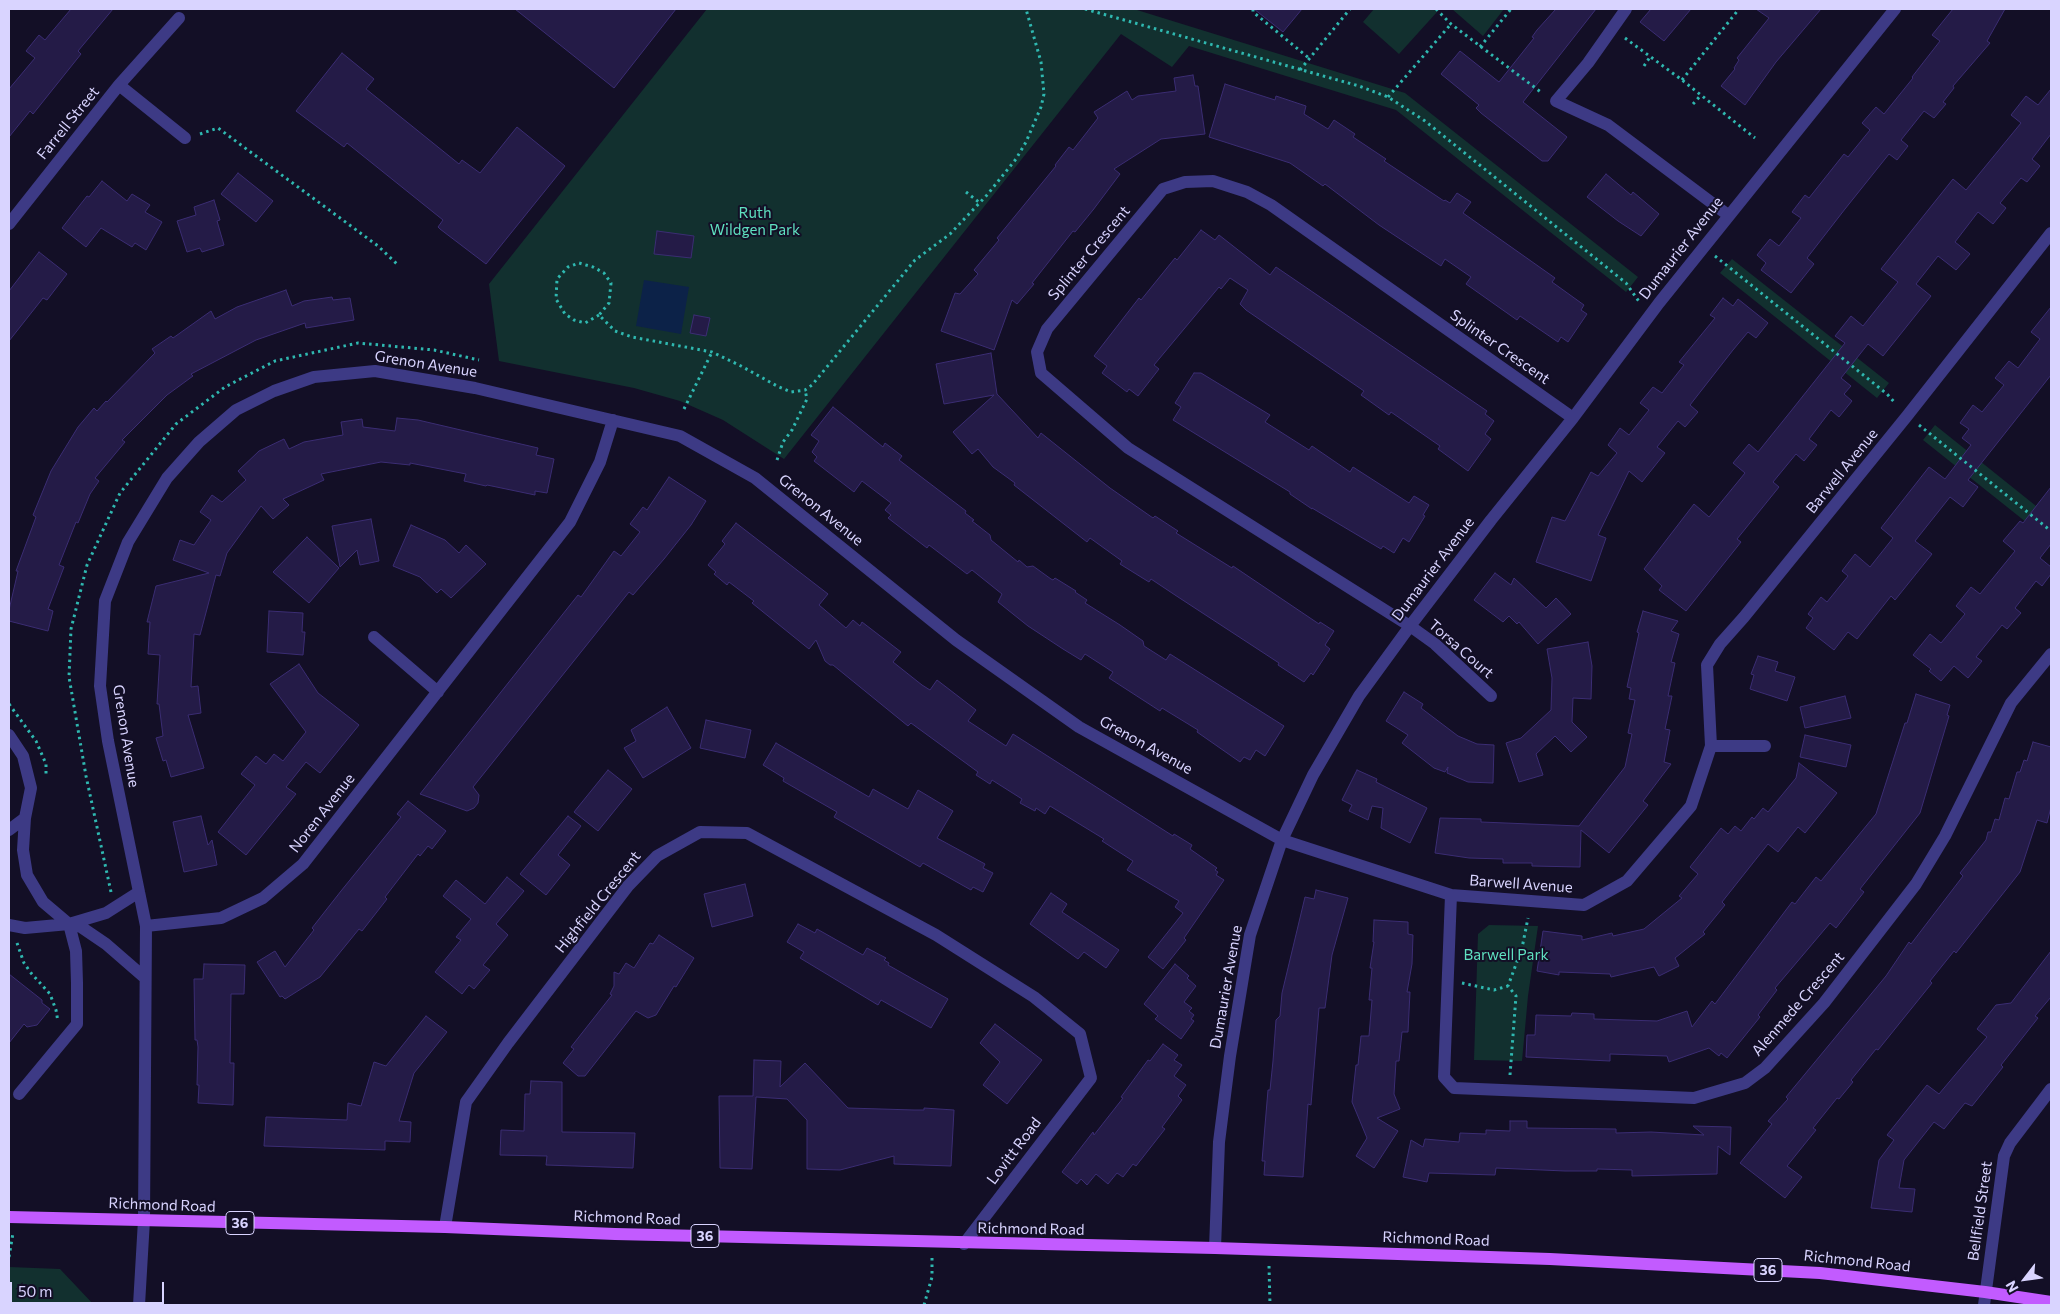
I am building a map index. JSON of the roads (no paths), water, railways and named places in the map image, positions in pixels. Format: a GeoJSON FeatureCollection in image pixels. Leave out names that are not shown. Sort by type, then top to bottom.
{"type":"FeatureCollection","features":[{"type":"Feature","properties":{"kind":"main road","name":"Richmond Road"},"geometry":{"type":"LineString","coordinates":[[11,1217],[445,1227],[964,1244],[1215,1248],[1540,1259],[1820,1273],[1986,1292],[2051,1302]]}},
{"type":"Feature","properties":{"kind":"street"},"geometry":{"type":"LineString","coordinates":[[1626,9],[1588,63],[1556,101],[1608,125],[1728,215]]}},
{"type":"Feature","properties":{"kind":"street","name":"Dumaurier Avenue"},"geometry":{"type":"LineString","coordinates":[[1215,1248],[1219,1142],[1250,935],[1282,840],[1313,775],[1360,696],[1410,626],[1497,512],[1573,418],[1728,215],[1894,9]]}},
{"type":"Feature","properties":{"kind":"street"},"geometry":{"type":"LineString","coordinates":[[119,85],[179,18]]}},
{"type":"Feature","properties":{"kind":"street","name":"Farrell Street"},"geometry":{"type":"LineString","coordinates":[[9,224],[119,85],[184,138]]}},
{"type":"Feature","properties":{"kind":"street","name":"Splinter Crescent"},"geometry":{"type":"LineString","coordinates":[[1410,626],[1128,448],[1041,373],[1037,352],[1047,329],[1163,189],[1185,182],[1213,181],[1246,192],[1271,205],[1573,418]]}},
{"type":"Feature","properties":{"kind":"street","name":"Barwell Avenue"},"geometry":{"type":"LineString","coordinates":[[1282,840],[1451,895],[1584,905],[1627,881],[1691,806],[1710,746],[1707,665],[1716,651],[1907,416],[2051,233]]}},
{"type":"Feature","properties":{"kind":"street","name":"Grenon Avenue"},"geometry":{"type":"LineString","coordinates":[[139,1305],[144,1220],[146,1036],[144,977],[146,926],[108,741],[100,686],[105,601],[128,542],[166,478],[199,442],[236,410],[274,391],[314,376],[375,370],[476,388],[680,436],[755,478],[956,640],[1080,727],[1282,840]]}},
{"type":"Feature","properties":{"kind":"street","name":"Noren Avenue"},"geometry":{"type":"LineString","coordinates":[[146,926],[221,918],[262,898],[304,864],[570,522],[600,462],[613,420]]}},
{"type":"Feature","properties":{"kind":"street","name":"Torsa Court"},"geometry":{"type":"LineString","coordinates":[[1410,626],[1434,644],[1491,696]]}},
{"type":"Feature","properties":{"kind":"street"},"geometry":{"type":"LineString","coordinates":[[374,637],[438,692]]}},
{"type":"Feature","properties":{"kind":"street","name":"Alenmede Crescent"},"geometry":{"type":"LineString","coordinates":[[1451,895],[1444,1077],[1454,1088],[1694,1098],[1745,1083],[1765,1068],[1824,1003],[1916,884],[1945,836],[2011,702],[2051,654]]}},
{"type":"Feature","properties":{"kind":"street"},"geometry":{"type":"LineString","coordinates":[[9,736],[23,756],[31,788],[25,818],[23,850],[27,875],[43,902],[69,924],[80,927],[106,944],[144,977]]}},
{"type":"Feature","properties":{"kind":"street"},"geometry":{"type":"LineString","coordinates":[[1710,746],[1765,746]]}},
{"type":"Feature","properties":{"kind":"street"},"geometry":{"type":"LineString","coordinates":[[9,830],[25,818]]}},
{"type":"Feature","properties":{"kind":"street","name":"Highfield Crescent"},"geometry":{"type":"LineString","coordinates":[[445,1227],[466,1102],[508,1043],[628,886],[657,856],[700,832],[747,833],[936,936],[1034,997],[1080,1034],[1091,1078]]}},
{"type":"Feature","properties":{"kind":"street"},"geometry":{"type":"LineString","coordinates":[[9,925],[25,928],[69,924],[106,913],[139,892]]}},
{"type":"Feature","properties":{"kind":"street"},"geometry":{"type":"LineString","coordinates":[[19,1094],[77,1024],[76,951],[69,924]]}},
{"type":"Feature","properties":{"kind":"street","name":"Lovitt Road"},"geometry":{"type":"LineString","coordinates":[[964,1244],[1091,1078]]}},
{"type":"Feature","properties":{"kind":"street","name":"Bellfield Street"},"geometry":{"type":"LineString","coordinates":[[1984,1305],[2004,1156],[2010,1143],[2051,1089]]}},
{"type":"Feature","properties":{"kind":"water"},"geometry":{"type":"Polygon","coordinates":[[[644,280],[689,287],[681,334],[636,326],[644,280]]]}},
{"type":"Feature","properties":{"kind":"park label","name":"Ruth Wildgen Park"},"geometry":{"type":"Point","coordinates":[755,222]}},
{"type":"Feature","properties":{"kind":"park label","name":"Barwell Park"},"geometry":{"type":"Point","coordinates":[1506,955]}}]}
